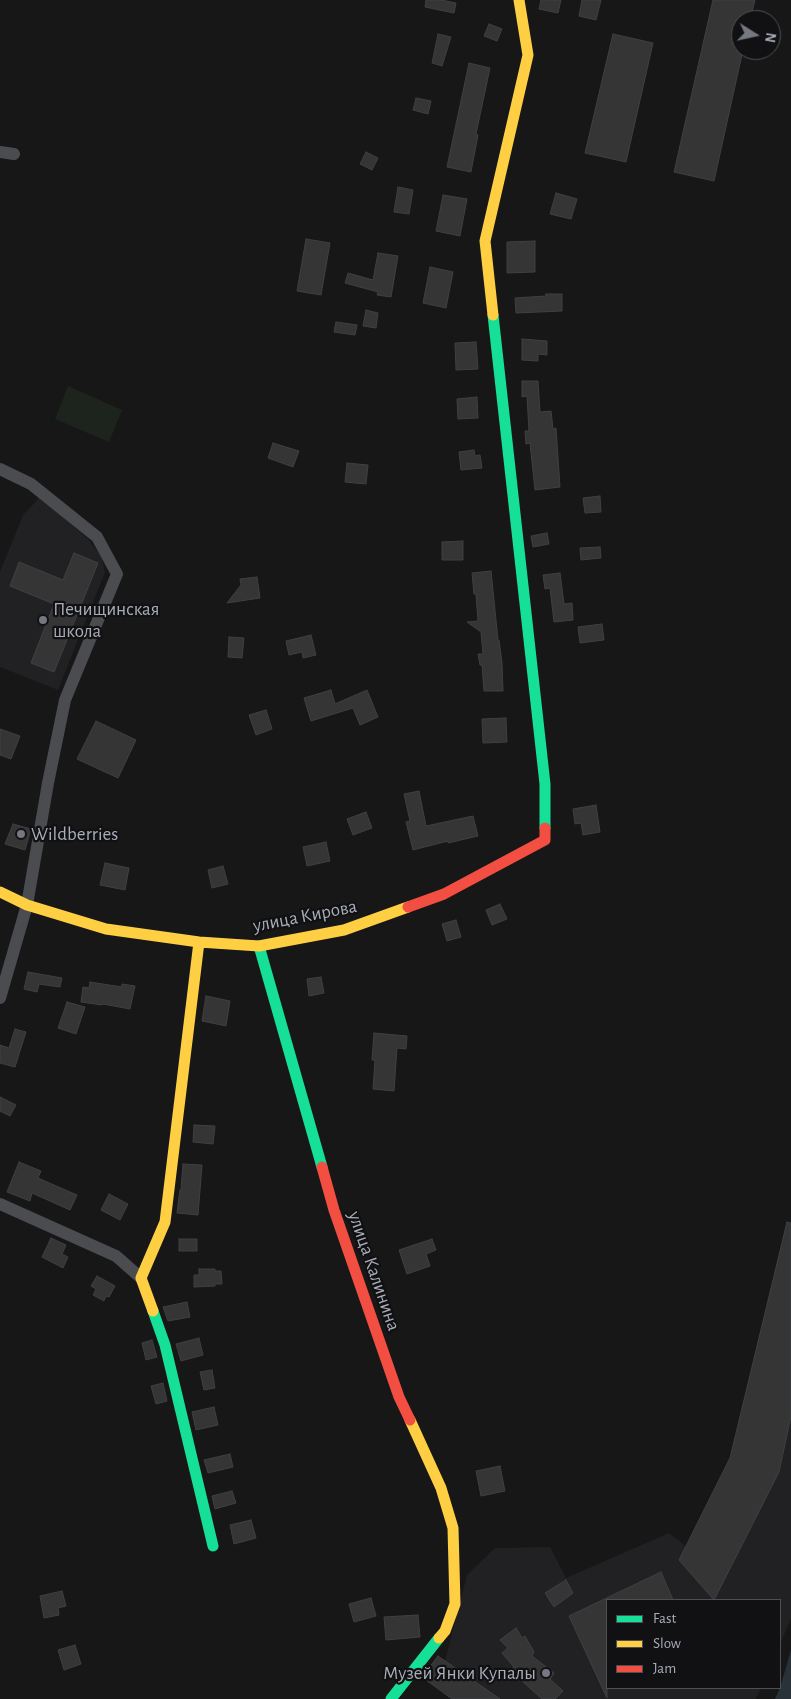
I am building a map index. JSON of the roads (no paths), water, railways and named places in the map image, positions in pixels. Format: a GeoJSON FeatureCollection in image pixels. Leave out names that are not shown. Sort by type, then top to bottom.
{"type":"FeatureCollection","features":[{"type":"Feature","properties":{"kind":"street","name":"улица Кирова"},"geometry":{"type":"LineString","coordinates":[[0,892],[27,905],[106,930],[199,942],[259,946],[344,930],[444,894],[545,840],[545,784],[485,241],[528,56],[519,0]]}},
{"type":"Feature","properties":{"kind":"street"},"geometry":{"type":"LineString","coordinates":[[0,152],[14,154]]}},
{"type":"Feature","properties":{"kind":"street"},"geometry":{"type":"LineString","coordinates":[[0,469],[31,484],[97,537],[117,574],[65,700],[48,783],[27,905],[0,998]]}},
{"type":"Feature","properties":{"kind":"street"},"geometry":{"type":"LineString","coordinates":[[142,1278],[165,1222],[199,942]]}},
{"type":"Feature","properties":{"kind":"street","name":"улица Калинина"},"geometry":{"type":"LineString","coordinates":[[259,946],[334,1210],[399,1397],[441,1488],[453,1528],[455,1604],[445,1631],[391,1699]]}},
{"type":"Feature","properties":{"kind":"street"},"geometry":{"type":"LineString","coordinates":[[0,1204],[116,1256],[142,1278],[165,1345],[213,1546]]}},
{"type":"Feature","properties":{"kind":"place","name":"Печищинская школа"},"geometry":{"type":"Point","coordinates":[43,620]}},
{"type":"Feature","properties":{"kind":"place","name":"Wildberries"},"geometry":{"type":"Point","coordinates":[21,834]}},
{"type":"Feature","properties":{"kind":"place","name":"Музей Янки Купалы"},"geometry":{"type":"Point","coordinates":[546,1673]}}]}
